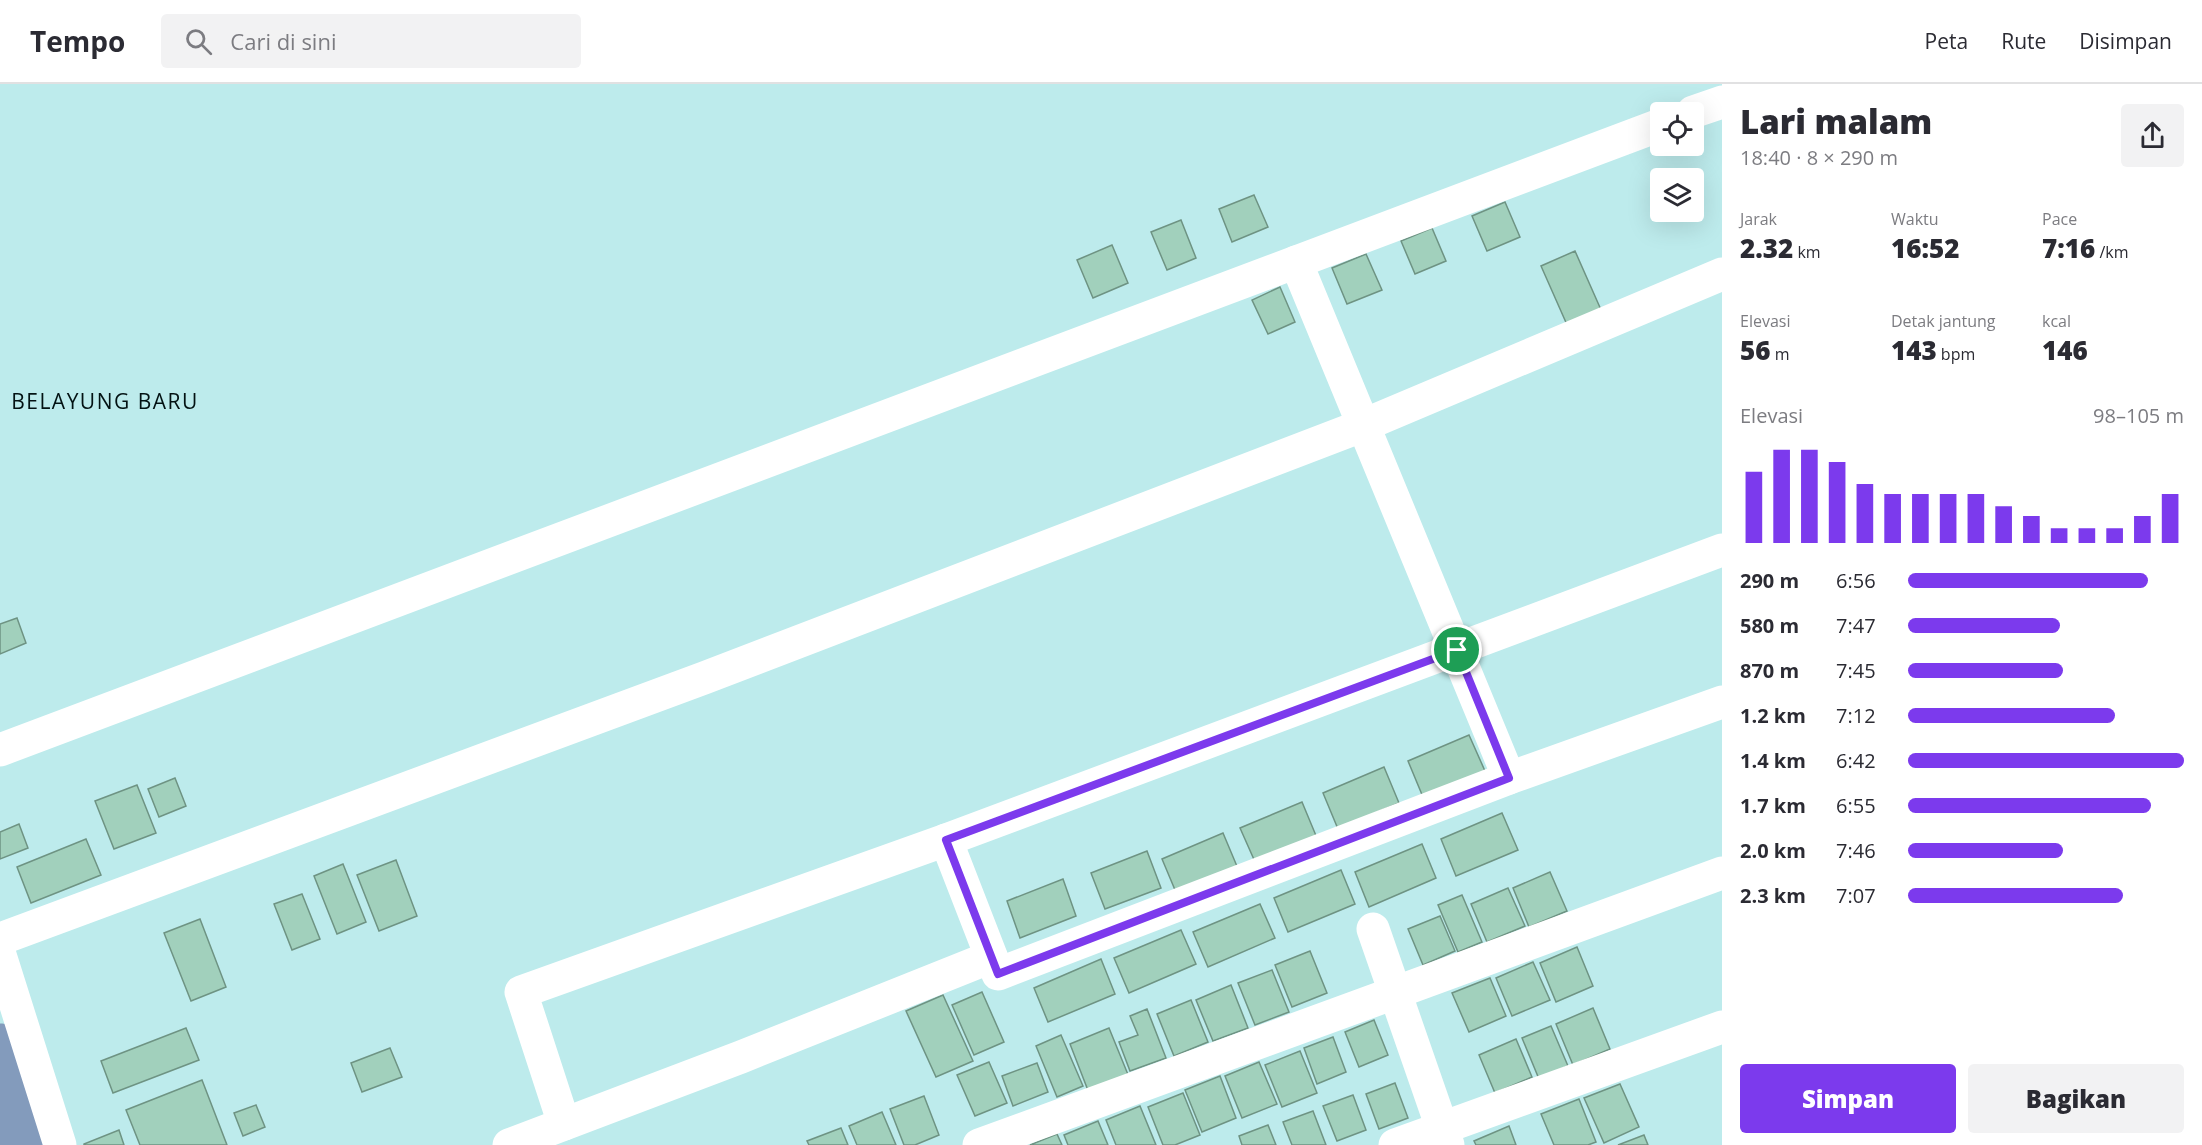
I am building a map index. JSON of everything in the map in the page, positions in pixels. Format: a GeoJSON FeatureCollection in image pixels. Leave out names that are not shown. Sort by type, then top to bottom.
{"type":"FeatureCollection","features":[{"type":"Feature","properties":{"kind":"street"},"geometry":{"type":"LineString","coordinates":[[1704,108],[1722,102]]}},
{"type":"Feature","properties":{"kind":"street"},"geometry":{"type":"LineString","coordinates":[[0,750],[1650,129]]}},
{"type":"Feature","properties":{"kind":"street"},"geometry":{"type":"LineString","coordinates":[[1296,262],[1509,778]]}},
{"type":"Feature","properties":{"kind":"street"},"geometry":{"type":"LineString","coordinates":[[0,939],[705,678],[1364,425],[1722,274]]}},
{"type":"Feature","properties":{"kind":"street"},"geometry":{"type":"LineString","coordinates":[[564,1124],[521,992],[946,840],[1722,550]]}},
{"type":"Feature","properties":{"kind":"street"},"geometry":{"type":"LineString","coordinates":[[946,840],[998,974],[1509,778],[1722,702]]}},
{"type":"Feature","properties":{"kind":"street"},"geometry":{"type":"LineString","coordinates":[[979,1145],[1722,873]]}},
{"type":"Feature","properties":{"kind":"street"},"geometry":{"type":"LineString","coordinates":[[1372,929],[1445,1136]]}},
{"type":"Feature","properties":{"kind":"street"},"geometry":{"type":"LineString","coordinates":[[0,955],[60,1145]]}},
{"type":"Feature","properties":{"kind":"street"},"geometry":{"type":"LineString","coordinates":[[509,1145],[741,1057],[991,957]]}},
{"type":"Feature","properties":{"kind":"street"},"geometry":{"type":"LineString","coordinates":[[1395,1145],[1445,1136],[1722,1027]]}},
{"type":"Feature","properties":{"kind":"building"},"geometry":{"type":"Polygon","coordinates":[[[1254,195],[1268,227],[1232,242],[1219,209],[1254,195]]]}},
{"type":"Feature","properties":{"kind":"building"},"geometry":{"type":"Polygon","coordinates":[[[1505,202],[1520,237],[1487,251],[1472,216],[1505,202]]]}},
{"type":"Feature","properties":{"kind":"building"},"geometry":{"type":"Polygon","coordinates":[[[1181,220],[1196,258],[1167,270],[1151,232],[1181,220]]]}},
{"type":"Feature","properties":{"kind":"building"},"geometry":{"type":"Polygon","coordinates":[[[1432,228],[1446,261],[1415,274],[1401,241],[1432,228]]]}},
{"type":"Feature","properties":{"kind":"building"},"geometry":{"type":"Polygon","coordinates":[[[1112,245],[1128,283],[1093,298],[1077,260],[1112,245]]]}},
{"type":"Feature","properties":{"kind":"building"},"geometry":{"type":"Polygon","coordinates":[[[1575,251],[1602,312],[1568,327],[1541,266],[1575,251]]]}},
{"type":"Feature","properties":{"kind":"building"},"geometry":{"type":"Polygon","coordinates":[[[1366,254],[1382,290],[1347,304],[1332,268],[1366,254]]]}},
{"type":"Feature","properties":{"kind":"building"},"geometry":{"type":"Polygon","coordinates":[[[1280,287],[1295,322],[1268,334],[1252,300],[1280,287]]]}},
{"type":"Feature","properties":{"kind":"building"},"geometry":{"type":"Polygon","coordinates":[[[17,618],[26,643],[0,654],[0,624],[17,618]]]}},
{"type":"Feature","properties":{"kind":"building"},"geometry":{"type":"Polygon","coordinates":[[[1469,735],[1485,771],[1423,797],[1408,761],[1469,735]]]}},
{"type":"Feature","properties":{"kind":"building"},"geometry":{"type":"Polygon","coordinates":[[[1384,767],[1399,803],[1338,829],[1323,793],[1384,767]]]}},
{"type":"Feature","properties":{"kind":"building"},"geometry":{"type":"Polygon","coordinates":[[[175,778],[186,806],[159,817],[148,789],[175,778]]]}},
{"type":"Feature","properties":{"kind":"building"},"geometry":{"type":"Polygon","coordinates":[[[137,785],[156,833],[114,849],[95,801],[137,785]]]}},
{"type":"Feature","properties":{"kind":"building"},"geometry":{"type":"Polygon","coordinates":[[[1302,802],[1317,838],[1256,864],[1240,828],[1302,802]]]}},
{"type":"Feature","properties":{"kind":"building"},"geometry":{"type":"Polygon","coordinates":[[[1502,813],[1518,850],[1456,876],[1441,839],[1502,813]]]}},
{"type":"Feature","properties":{"kind":"building"},"geometry":{"type":"Polygon","coordinates":[[[19,824],[28,848],[0,859],[0,832],[19,824]]]}},
{"type":"Feature","properties":{"kind":"building"},"geometry":{"type":"Polygon","coordinates":[[[1223,833],[1239,871],[1178,897],[1162,859],[1223,833]]]}},
{"type":"Feature","properties":{"kind":"building"},"geometry":{"type":"Polygon","coordinates":[[[86,839],[101,875],[31,903],[17,867],[86,839]]]}},
{"type":"Feature","properties":{"kind":"building"},"geometry":{"type":"Polygon","coordinates":[[[1422,844],[1436,878],[1369,907],[1355,872],[1422,844]]]}},
{"type":"Feature","properties":{"kind":"building"},"geometry":{"type":"Polygon","coordinates":[[[1147,851],[1161,888],[1105,909],[1091,873],[1147,851]]]}},
{"type":"Feature","properties":{"kind":"building"},"geometry":{"type":"Polygon","coordinates":[[[396,860],[417,916],[379,931],[357,875],[396,860]]]}},
{"type":"Feature","properties":{"kind":"building"},"geometry":{"type":"Polygon","coordinates":[[[343,864],[366,922],[337,934],[314,876],[343,864]]]}},
{"type":"Feature","properties":{"kind":"building"},"geometry":{"type":"Polygon","coordinates":[[[1341,870],[1355,904],[1288,932],[1274,898],[1341,870]]]}},
{"type":"Feature","properties":{"kind":"building"},"geometry":{"type":"Polygon","coordinates":[[[1550,872],[1567,911],[1529,927],[1513,888],[1550,872]]]}},
{"type":"Feature","properties":{"kind":"building"},"geometry":{"type":"Polygon","coordinates":[[[1063,879],[1076,916],[1020,938],[1007,901],[1063,879]]]}},
{"type":"Feature","properties":{"kind":"building"},"geometry":{"type":"Polygon","coordinates":[[[1508,888],[1525,926],[1487,942],[1471,904],[1508,888]]]}},
{"type":"Feature","properties":{"kind":"building"},"geometry":{"type":"Polygon","coordinates":[[[302,894],[320,939],[292,950],[274,904],[302,894]]]}},
{"type":"Feature","properties":{"kind":"building"},"geometry":{"type":"Polygon","coordinates":[[[1462,895],[1482,942],[1458,952],[1438,905],[1462,895]]]}},
{"type":"Feature","properties":{"kind":"building"},"geometry":{"type":"Polygon","coordinates":[[[1260,904],[1275,938],[1208,967],[1193,932],[1260,904]]]}},
{"type":"Feature","properties":{"kind":"building"},"geometry":{"type":"Polygon","coordinates":[[[1440,916],[1455,951],[1423,965],[1408,929],[1440,916]]]}},
{"type":"Feature","properties":{"kind":"building"},"geometry":{"type":"Polygon","coordinates":[[[200,919],[226,987],[191,1001],[164,933],[200,919]]]}},
{"type":"Feature","properties":{"kind":"building"},"geometry":{"type":"Polygon","coordinates":[[[1181,930],[1196,964],[1129,993],[1114,958],[1181,930]]]}},
{"type":"Feature","properties":{"kind":"building"},"geometry":{"type":"Polygon","coordinates":[[[1577,947],[1593,986],[1556,1002],[1540,963],[1577,947]]]}},
{"type":"Feature","properties":{"kind":"building"},"geometry":{"type":"Polygon","coordinates":[[[1310,951],[1327,993],[1292,1007],[1275,965],[1310,951]]]}},
{"type":"Feature","properties":{"kind":"building"},"geometry":{"type":"Polygon","coordinates":[[[1101,959],[1115,994],[1048,1022],[1034,988],[1101,959]]]}},
{"type":"Feature","properties":{"kind":"building"},"geometry":{"type":"Polygon","coordinates":[[[1533,962],[1550,1000],[1512,1016],[1496,978],[1533,962]]]}},
{"type":"Feature","properties":{"kind":"building"},"geometry":{"type":"Polygon","coordinates":[[[1272,970],[1289,1012],[1255,1025],[1238,983],[1272,970]]]}},
{"type":"Feature","properties":{"kind":"building"},"geometry":{"type":"Polygon","coordinates":[[[1490,978],[1506,1016],[1469,1032],[1452,993],[1490,978]]]}},
{"type":"Feature","properties":{"kind":"building"},"geometry":{"type":"Polygon","coordinates":[[[1231,985],[1248,1028],[1213,1041],[1196,1000],[1231,985]]]}},
{"type":"Feature","properties":{"kind":"building"},"geometry":{"type":"Polygon","coordinates":[[[982,992],[1004,1042],[974,1055],[952,1005],[982,992]]]}},
{"type":"Feature","properties":{"kind":"building"},"geometry":{"type":"Polygon","coordinates":[[[943,995],[973,1061],[936,1077],[906,1011],[943,995]]]}},
{"type":"Feature","properties":{"kind":"building"},"geometry":{"type":"Polygon","coordinates":[[[1191,1000],[1208,1042],[1174,1056],[1157,1014],[1191,1000]]]}},
{"type":"Feature","properties":{"kind":"building"},"geometry":{"type":"Polygon","coordinates":[[[1593,1008],[1610,1049],[1573,1065],[1556,1024],[1593,1008]]]}},
{"type":"Feature","properties":{"kind":"building"},"geometry":{"type":"Polygon","coordinates":[[[1147,1009],[1166,1058],[1130,1071],[1119,1042],[1138,1035],[1130,1016],[1147,1009]]]}},
{"type":"Feature","properties":{"kind":"building"},"geometry":{"type":"Polygon","coordinates":[[[1374,1020],[1388,1055],[1359,1067],[1345,1032],[1374,1020]]]}},
{"type":"Feature","properties":{"kind":"building"},"geometry":{"type":"Polygon","coordinates":[[[1551,1026],[1568,1066],[1539,1079],[1522,1038],[1551,1026]]]}},
{"type":"Feature","properties":{"kind":"building"},"geometry":{"type":"Polygon","coordinates":[[[186,1028],[199,1060],[113,1093],[101,1061],[186,1028]]]}},
{"type":"Feature","properties":{"kind":"building"},"geometry":{"type":"Polygon","coordinates":[[[1109,1028],[1129,1077],[1089,1093],[1070,1044],[1109,1028]]]}},
{"type":"Feature","properties":{"kind":"building"},"geometry":{"type":"Polygon","coordinates":[[[1061,1035],[1083,1086],[1057,1097],[1036,1046],[1061,1035]]]}},
{"type":"Feature","properties":{"kind":"building"},"geometry":{"type":"Polygon","coordinates":[[[1333,1037],[1346,1072],[1317,1084],[1304,1048],[1333,1037]]]}},
{"type":"Feature","properties":{"kind":"building"},"geometry":{"type":"Polygon","coordinates":[[[1516,1039],[1532,1077],[1495,1093],[1479,1055],[1516,1039]]]}},
{"type":"Feature","properties":{"kind":"building"},"geometry":{"type":"Polygon","coordinates":[[[390,1048],[402,1077],[362,1092],[351,1063],[390,1048]]]}},
{"type":"Feature","properties":{"kind":"building"},"geometry":{"type":"Polygon","coordinates":[[[1300,1051],[1317,1093],[1282,1107],[1265,1065],[1300,1051]]]}},
{"type":"Feature","properties":{"kind":"building"},"geometry":{"type":"Polygon","coordinates":[[[989,1062],[1007,1103],[975,1116],[957,1075],[989,1062]]]}},
{"type":"Feature","properties":{"kind":"building"},"geometry":{"type":"Polygon","coordinates":[[[1259,1062],[1277,1104],[1242,1118],[1225,1076],[1259,1062]]]}},
{"type":"Feature","properties":{"kind":"building"},"geometry":{"type":"Polygon","coordinates":[[[1037,1063],[1048,1092],[1013,1106],[1002,1076],[1037,1063]]]}},
{"type":"Feature","properties":{"kind":"building"},"geometry":{"type":"Polygon","coordinates":[[[1220,1076],[1236,1118],[1202,1132],[1185,1090],[1220,1076]]]}},
{"type":"Feature","properties":{"kind":"building"},"geometry":{"type":"Polygon","coordinates":[[[202,1080],[227,1145],[140,1145],[126,1110],[202,1080]]]}},
{"type":"Feature","properties":{"kind":"building"},"geometry":{"type":"Polygon","coordinates":[[[1395,1083],[1408,1118],[1379,1129],[1366,1094],[1395,1083]]]}},
{"type":"Feature","properties":{"kind":"building"},"geometry":{"type":"Polygon","coordinates":[[[1620,1084],[1639,1127],[1604,1143],[1584,1098],[1620,1084]]]}},
{"type":"Feature","properties":{"kind":"building"},"geometry":{"type":"Polygon","coordinates":[[[1183,1093],[1200,1135],[1175,1145],[1163,1145],[1148,1107],[1183,1093]]]}},
{"type":"Feature","properties":{"kind":"building"},"geometry":{"type":"Polygon","coordinates":[[[1353,1095],[1366,1130],[1337,1141],[1323,1106],[1353,1095]]]}},
{"type":"Feature","properties":{"kind":"building"},"geometry":{"type":"Polygon","coordinates":[[[924,1096],[939,1135],[915,1145],[904,1145],[890,1109],[924,1096]]]}},
{"type":"Feature","properties":{"kind":"building"},"geometry":{"type":"Polygon","coordinates":[[[1579,1099],[1596,1142],[1588,1145],[1554,1145],[1541,1114],[1579,1099]]]}},
{"type":"Feature","properties":{"kind":"building"},"geometry":{"type":"Polygon","coordinates":[[[256,1105],[265,1127],[243,1136],[234,1113],[256,1105]]]}},
{"type":"Feature","properties":{"kind":"building"},"geometry":{"type":"Polygon","coordinates":[[[1140,1106],[1156,1145],[1116,1145],[1106,1120],[1140,1106]]]}},
{"type":"Feature","properties":{"kind":"building"},"geometry":{"type":"Polygon","coordinates":[[[1313,1111],[1326,1145],[1292,1145],[1283,1122],[1313,1111]]]}},
{"type":"Feature","properties":{"kind":"building"},"geometry":{"type":"Polygon","coordinates":[[[882,1112],[896,1145],[857,1145],[849,1126],[882,1112]]]}},
{"type":"Feature","properties":{"kind":"building"},"geometry":{"type":"Polygon","coordinates":[[[1098,1121],[1108,1145],[1068,1145],[1064,1135],[1098,1121]]]}},
{"type":"Feature","properties":{"kind":"building"},"geometry":{"type":"Polygon","coordinates":[[[1268,1125],[1276,1145],[1242,1145],[1239,1136],[1268,1125]]]}},
{"type":"Feature","properties":{"kind":"building"},"geometry":{"type":"Polygon","coordinates":[[[1509,1126],[1516,1145],[1476,1145],[1474,1141],[1509,1126]]]}},
{"type":"Feature","properties":{"kind":"building"},"geometry":{"type":"Polygon","coordinates":[[[841,1128],[848,1145],[809,1145],[807,1141],[841,1128]]]}},
{"type":"Feature","properties":{"kind":"building"},"geometry":{"type":"Polygon","coordinates":[[[119,1130],[124,1145],[84,1145],[84,1144],[119,1130]]]}},
{"type":"Feature","properties":{"kind":"building"},"geometry":{"type":"Polygon","coordinates":[[[1057,1134],[1062,1145],[1030,1145],[1057,1134]]]}},
{"type":"Feature","properties":{"kind":"building"},"geometry":{"type":"Polygon","coordinates":[[[1644,1135],[1648,1145],[1618,1145],[1644,1135]]]}},
{"type":"Feature","properties":{"kind":"waterway"},"geometry":{"type":"LineString","coordinates":[[0,1052],[30,1145]]}},
{"type":"Feature","properties":{"kind":"district","name":"BELAYUNG BARU"},"geometry":{"type":"Point","coordinates":[105,402]}},
{"type":"Feature","properties":{"kind":"route"},"geometry":{"type":"LineString","coordinates":[[1457,650],[1509,778],[998,974],[946,840],[1457,650]]}}]}
